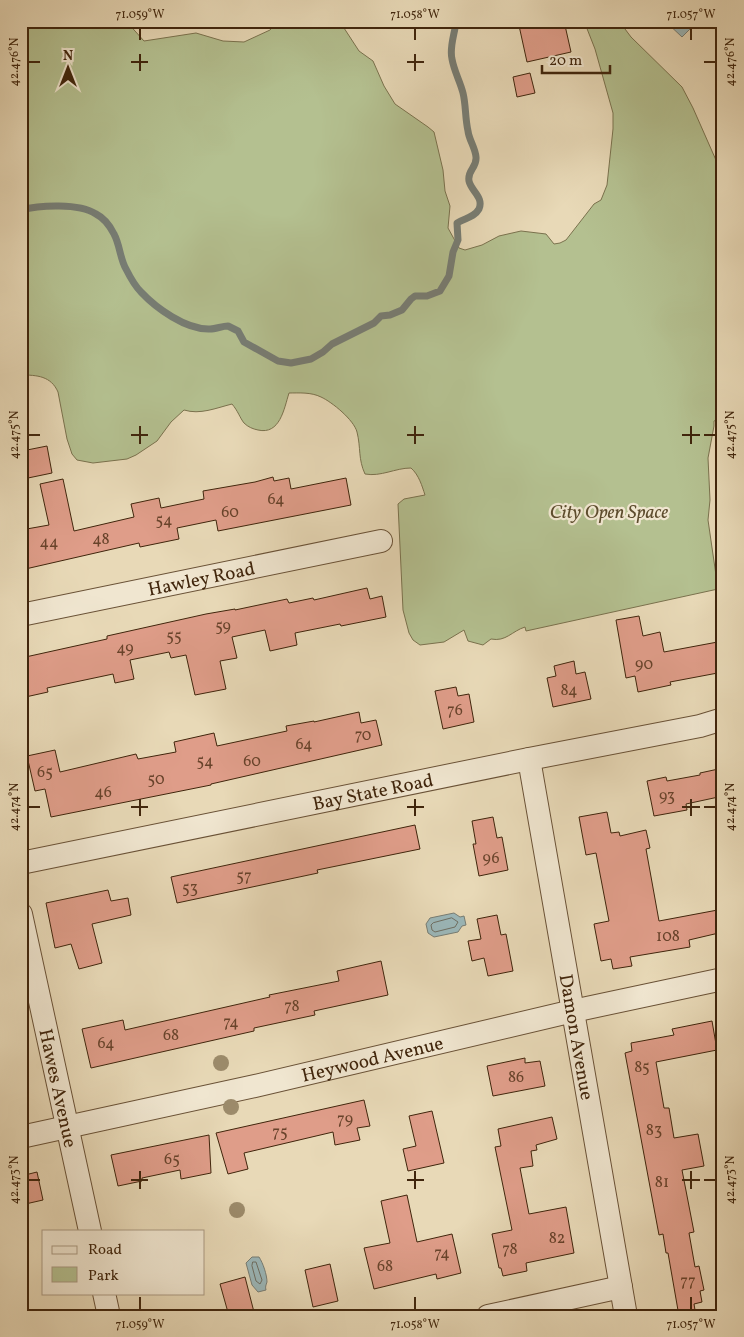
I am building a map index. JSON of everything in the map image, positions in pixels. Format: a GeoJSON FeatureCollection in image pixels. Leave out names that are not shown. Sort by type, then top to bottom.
{"type":"FeatureCollection","features":[{"type":"Feature","properties":{"kind":"street","name":"Hawley Road"},"geometry":{"type":"LineString","coordinates":[[21,616],[382,541]]}},
{"type":"Feature","properties":{"kind":"street","name":"Bay State Road"},"geometry":{"type":"LineString","coordinates":[[21,863],[700,726],[723,719]]}},
{"type":"Feature","properties":{"kind":"street","name":"Damon Avenue"},"geometry":{"type":"LineString","coordinates":[[529,759],[626,1316]]}},
{"type":"Feature","properties":{"kind":"street","name":"Hawes Avenue"},"geometry":{"type":"LineString","coordinates":[[21,914],[90,1230]]}},
{"type":"Feature","properties":{"kind":"street","name":"Heywood Avenue"},"geometry":{"type":"LineString","coordinates":[[21,1137],[255,1086],[573,1011],[723,979]]}},
{"type":"Feature","properties":{"kind":"street"},"geometry":{"type":"LineString","coordinates":[[488,1316],[621,1287]]}},
{"type":"Feature","properties":{"kind":"street"},"geometry":{"type":"LineString","coordinates":[[104,1294],[109,1316]]}},
{"type":"Feature","properties":{"kind":"green space","name":"City Open Space"},"geometry":{"type":"Polygon","coordinates":[[[21,21],[126,21],[144,41],[196,33],[223,41],[244,42],[270,30],[277,23],[283,21],[336,21],[344,28],[359,51],[373,61],[384,86],[395,104],[434,132],[443,170],[445,191],[450,206],[448,228],[459,248],[465,250],[482,245],[499,236],[521,231],[546,234],[554,244],[560,243],[566,240],[594,204],[601,200],[607,185],[613,113],[595,49],[584,21],[619,21],[631,37],[682,87],[723,176],[723,417],[714,421],[708,458],[710,500],[708,520],[718,589],[526,631],[525,627],[505,638],[491,639],[483,645],[468,641],[464,630],[444,642],[420,645],[413,640],[409,633],[403,610],[398,504],[404,499],[425,495],[421,484],[411,468],[371,475],[365,474],[361,463],[355,427],[342,412],[326,399],[317,395],[289,393],[280,419],[271,429],[265,431],[249,427],[232,404],[196,412],[184,410],[171,422],[157,441],[136,455],[127,459],[93,463],[77,460],[72,454],[67,439],[58,392],[55,387],[43,378],[33,375],[21,375],[21,21]]]}},
{"type":"Feature","properties":{"kind":"water"},"geometry":{"type":"Polygon","coordinates":[[[665,21],[690,21],[694,25],[682,37],[665,21]]]}},
{"type":"Feature","properties":{"kind":"water"},"geometry":{"type":"Polygon","coordinates":[[[454,913],[460,917],[464,916],[466,925],[462,926],[458,932],[434,937],[428,933],[426,924],[430,918],[454,913]]]}},
{"type":"Feature","properties":{"kind":"water"},"geometry":{"type":"Polygon","coordinates":[[[252,1257],[259,1257],[262,1262],[267,1279],[266,1290],[258,1292],[252,1285],[246,1263],[252,1257]]]}},
{"type":"Feature","properties":{"kind":"building"},"geometry":{"type":"Polygon","coordinates":[[[518,21],[564,21],[571,52],[527,62],[518,21]]]}},
{"type":"Feature","properties":{"kind":"building"},"geometry":{"type":"Polygon","coordinates":[[[530,73],[535,93],[517,97],[513,77],[530,73]]]}},
{"type":"Feature","properties":{"kind":"building"},"geometry":{"type":"Polygon","coordinates":[[[47,446],[52,473],[28,478],[22,451],[47,446]]]}},
{"type":"Feature","properties":{"kind":"building"},"geometry":{"type":"Polygon","coordinates":[[[273,477],[274,481],[289,478],[291,489],[346,478],[351,505],[218,531],[216,520],[177,528],[179,539],[140,547],[139,543],[21,570],[21,530],[49,525],[40,484],[63,479],[74,531],[134,517],[131,504],[159,498],[161,508],[204,499],[203,491],[273,477]]]}},
{"type":"Feature","properties":{"kind":"building"},"geometry":{"type":"Polygon","coordinates":[[[367,588],[370,599],[382,596],[386,617],[295,633],[297,645],[270,651],[265,630],[232,637],[237,658],[220,661],[226,689],[195,695],[186,655],[171,658],[169,652],[130,660],[134,679],[115,683],[113,674],[47,688],[48,692],[21,698],[21,658],[107,639],[107,636],[206,614],[287,599],[289,603],[313,598],[314,600],[367,588]]]}},
{"type":"Feature","properties":{"kind":"building"},"geometry":{"type":"Polygon","coordinates":[[[639,616],[643,636],[660,632],[664,652],[723,641],[723,672],[670,682],[671,685],[638,692],[635,676],[626,678],[616,620],[639,616]]]}},
{"type":"Feature","properties":{"kind":"building"},"geometry":{"type":"Polygon","coordinates":[[[574,661],[576,674],[585,672],[591,699],[553,707],[547,678],[556,676],[554,666],[574,661]]]}},
{"type":"Feature","properties":{"kind":"building"},"geometry":{"type":"Polygon","coordinates":[[[456,687],[458,696],[469,694],[474,722],[443,729],[435,691],[456,687]]]}},
{"type":"Feature","properties":{"kind":"building"},"geometry":{"type":"Polygon","coordinates":[[[359,712],[361,723],[376,720],[382,745],[211,785],[51,817],[45,789],[35,791],[27,756],[55,750],[60,772],[136,754],[138,759],[176,752],[174,742],[214,733],[217,746],[287,731],[286,726],[359,712]]]}},
{"type":"Feature","properties":{"kind":"building"},"geometry":{"type":"Polygon","coordinates":[[[723,768],[723,796],[686,804],[687,810],[654,816],[647,781],[666,777],[667,781],[700,775],[700,773],[723,768]]]}},
{"type":"Feature","properties":{"kind":"building"},"geometry":{"type":"Polygon","coordinates":[[[607,812],[611,833],[619,832],[620,836],[646,830],[650,848],[646,849],[659,921],[723,909],[723,932],[689,940],[690,947],[630,957],[632,966],[613,969],[611,959],[601,961],[594,924],[609,921],[596,853],[586,855],[579,817],[607,812]]]}},
{"type":"Feature","properties":{"kind":"building"},"geometry":{"type":"Polygon","coordinates":[[[493,817],[497,838],[502,837],[508,870],[479,876],[473,844],[476,844],[472,821],[493,817]]]}},
{"type":"Feature","properties":{"kind":"building"},"geometry":{"type":"Polygon","coordinates":[[[415,825],[420,849],[317,870],[318,873],[177,903],[171,877],[415,825]]]}},
{"type":"Feature","properties":{"kind":"building"},"geometry":{"type":"Polygon","coordinates":[[[108,890],[111,901],[128,898],[131,915],[92,924],[102,963],[79,969],[71,944],[55,948],[46,903],[108,890]]]}},
{"type":"Feature","properties":{"kind":"building"},"geometry":{"type":"Polygon","coordinates":[[[497,915],[501,935],[506,934],[513,971],[488,976],[484,958],[472,961],[468,941],[481,939],[477,919],[497,915]]]}},
{"type":"Feature","properties":{"kind":"building"},"geometry":{"type":"Polygon","coordinates":[[[381,961],[388,995],[314,1011],[315,1015],[254,1028],[254,1031],[91,1068],[82,1029],[123,1020],[125,1030],[270,997],[269,995],[339,981],[337,971],[381,961]]]}},
{"type":"Feature","properties":{"kind":"building"},"geometry":{"type":"Polygon","coordinates":[[[712,1021],[717,1050],[656,1062],[664,1108],[669,1108],[674,1138],[698,1134],[704,1166],[682,1170],[694,1232],[689,1233],[695,1267],[699,1266],[704,1290],[700,1291],[702,1302],[694,1304],[696,1316],[679,1316],[668,1253],[666,1253],[663,1234],[659,1235],[625,1053],[632,1051],[631,1043],[674,1035],[672,1029],[712,1021]]]}},
{"type":"Feature","properties":{"kind":"building"},"geometry":{"type":"Polygon","coordinates":[[[525,1058],[525,1063],[540,1061],[545,1086],[493,1096],[487,1066],[525,1058]]]}},
{"type":"Feature","properties":{"kind":"building"},"geometry":{"type":"Polygon","coordinates":[[[364,1100],[370,1126],[357,1128],[360,1140],[335,1145],[333,1132],[244,1153],[248,1169],[228,1174],[216,1133],[364,1100]]]}},
{"type":"Feature","properties":{"kind":"building"},"geometry":{"type":"Polygon","coordinates":[[[432,1111],[444,1163],[408,1171],[403,1149],[416,1146],[409,1116],[432,1111]]]}},
{"type":"Feature","properties":{"kind":"building"},"geometry":{"type":"Polygon","coordinates":[[[552,1117],[557,1139],[536,1145],[537,1150],[531,1151],[533,1166],[520,1168],[529,1214],[566,1207],[574,1253],[526,1263],[527,1271],[503,1276],[501,1268],[499,1268],[492,1234],[512,1230],[495,1147],[501,1146],[498,1129],[552,1117]]]}},
{"type":"Feature","properties":{"kind":"building"},"geometry":{"type":"Polygon","coordinates":[[[209,1135],[211,1173],[181,1179],[180,1170],[142,1178],[142,1181],[118,1186],[111,1155],[209,1135]]]}},
{"type":"Feature","properties":{"kind":"building"},"geometry":{"type":"Polygon","coordinates":[[[37,1172],[43,1200],[21,1205],[21,1176],[37,1172]]]}},
{"type":"Feature","properties":{"kind":"building"},"geometry":{"type":"Polygon","coordinates":[[[407,1195],[417,1242],[452,1234],[461,1273],[437,1279],[436,1274],[374,1289],[364,1248],[390,1243],[381,1201],[407,1195]]]}},
{"type":"Feature","properties":{"kind":"building"},"geometry":{"type":"Polygon","coordinates":[[[330,1264],[338,1301],[313,1307],[305,1270],[330,1264]]]}},
{"type":"Feature","properties":{"kind":"building"},"geometry":{"type":"Polygon","coordinates":[[[245,1277],[255,1316],[229,1316],[220,1284],[245,1277]]]}},
{"type":"Feature","properties":{"kind":"waterway"},"geometry":{"type":"LineString","coordinates":[[21,210],[59,206],[89,210],[109,225],[118,243],[124,265],[135,284],[147,298],[163,311],[191,326],[212,329],[228,326],[238,331],[244,342],[278,361],[291,363],[311,359],[332,344],[374,323],[381,316],[390,315],[402,310],[415,296],[427,296],[440,291],[449,276],[453,252],[458,240],[457,223],[472,216],[479,209],[479,198],[469,181],[469,174],[476,161],[475,153],[466,121],[463,93],[451,54],[456,21]]}}]}
